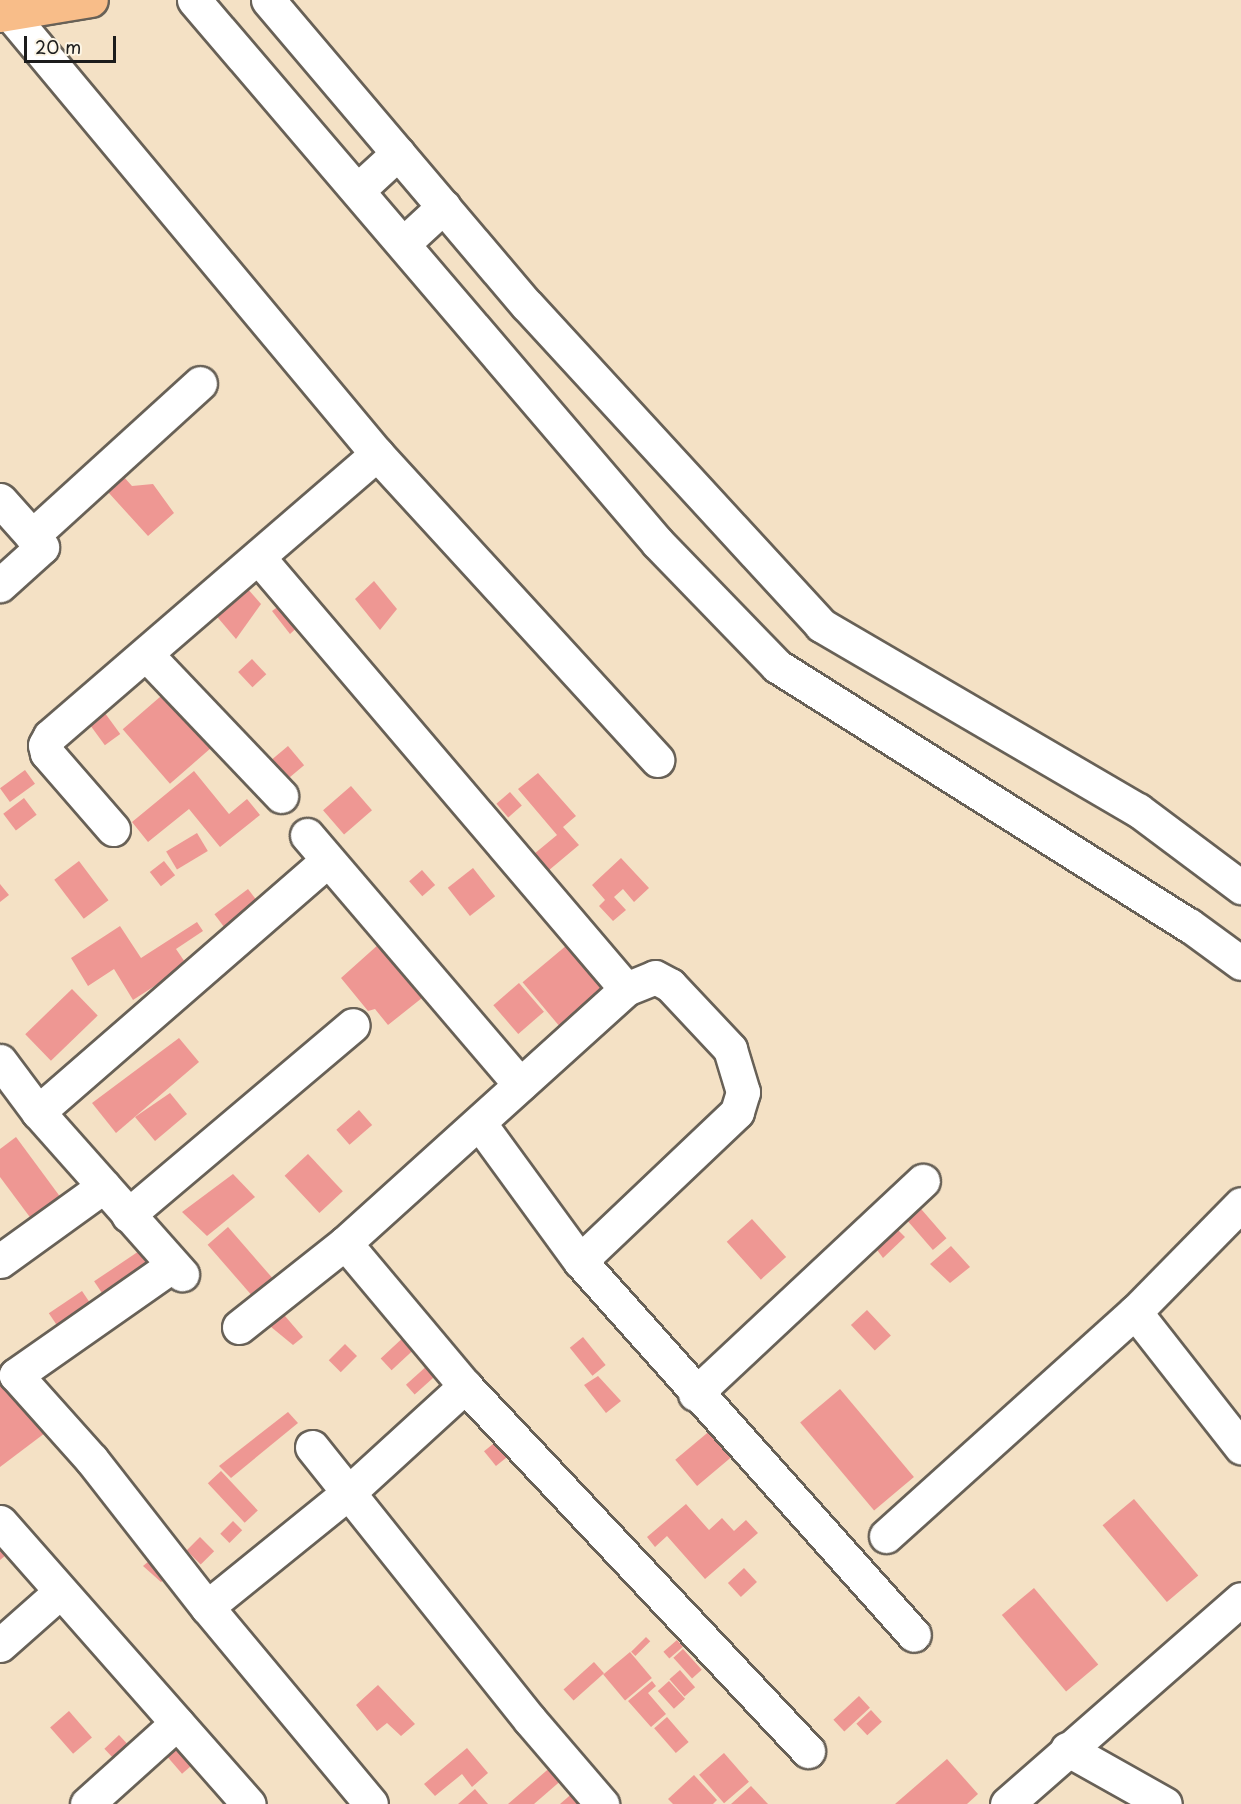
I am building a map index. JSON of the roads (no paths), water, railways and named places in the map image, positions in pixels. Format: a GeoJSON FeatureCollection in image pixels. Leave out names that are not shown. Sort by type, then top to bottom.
{"type":"FeatureCollection","features":[{"type":"Feature","properties":{"kind":"main road"},"geometry":{"type":"LineString","coordinates":[[5,15],[91,0]]}},
{"type":"Feature","properties":{"kind":"street"},"geometry":{"type":"LineString","coordinates":[[194,0],[359,189],[658,543],[777,666],[1189,925],[1241,963]]}},
{"type":"Feature","properties":{"kind":"street"},"geometry":{"type":"LineString","coordinates":[[268,0],[527,305],[821,625],[1138,810],[1241,887]]}},
{"type":"Feature","properties":{"kind":"street"},"geometry":{"type":"LineString","coordinates":[[5,15],[377,454],[657,760]]}},
{"type":"Feature","properties":{"kind":"street"},"geometry":{"type":"LineString","coordinates":[[359,189],[398,153]]}},
{"type":"Feature","properties":{"kind":"street"},"geometry":{"type":"LineString","coordinates":[[404,243],[444,206]]}},
{"type":"Feature","properties":{"kind":"street"},"geometry":{"type":"LineString","coordinates":[[32,536],[200,383]]}},
{"type":"Feature","properties":{"kind":"street"},"geometry":{"type":"LineString","coordinates":[[113,829],[46,753],[45,745],[146,654],[377,454]]}},
{"type":"Feature","properties":{"kind":"street"},"geometry":{"type":"LineString","coordinates":[[0,500],[42,547],[0,585]]}},
{"type":"Feature","properties":{"kind":"street"},"geometry":{"type":"LineString","coordinates":[[258,557],[626,989]]}},
{"type":"Feature","properties":{"kind":"street"},"geometry":{"type":"LineString","coordinates":[[146,654],[281,796]]}},
{"type":"Feature","properties":{"kind":"street"},"geometry":{"type":"LineString","coordinates":[[307,835],[520,1084]]}},
{"type":"Feature","properties":{"kind":"street"},"geometry":{"type":"LineString","coordinates":[[38,1112],[327,861]]}},
{"type":"Feature","properties":{"kind":"street"},"geometry":{"type":"LineString","coordinates":[[239,1327],[345,1243],[480,1124],[520,1084],[626,989],[655,977],[670,985],[730,1049],[743,1092],[737,1112],[580,1261]]}},
{"type":"Feature","properties":{"kind":"street"},"geometry":{"type":"LineString","coordinates":[[128,1215],[353,1025]]}},
{"type":"Feature","properties":{"kind":"street"},"geometry":{"type":"LineString","coordinates":[[0,1061],[38,1112],[178,1270],[16,1375],[92,1460],[207,1607],[371,1804]]}},
{"type":"Feature","properties":{"kind":"street"},"geometry":{"type":"LineString","coordinates":[[480,1124],[580,1261],[695,1394],[914,1635]]}},
{"type":"Feature","properties":{"kind":"street"},"geometry":{"type":"LineString","coordinates":[[695,1394],[923,1181]]}},
{"type":"Feature","properties":{"kind":"street"},"geometry":{"type":"LineString","coordinates":[[0,1261],[104,1186]]}},
{"type":"Feature","properties":{"kind":"street"},"geometry":{"type":"LineString","coordinates":[[886,1536],[1135,1312],[1241,1204]]}},
{"type":"Feature","properties":{"kind":"street"},"geometry":{"type":"LineString","coordinates":[[345,1243],[465,1386],[808,1751]]}},
{"type":"Feature","properties":{"kind":"street"},"geometry":{"type":"LineString","coordinates":[[1135,1312],[1241,1447]]}},
{"type":"Feature","properties":{"kind":"street"},"geometry":{"type":"LineString","coordinates":[[207,1607],[348,1493],[465,1386]]}},
{"type":"Feature","properties":{"kind":"street"},"geometry":{"type":"LineString","coordinates":[[312,1447],[602,1804]]}},
{"type":"Feature","properties":{"kind":"street"},"geometry":{"type":"LineString","coordinates":[[0,1522],[249,1804]]}},
{"type":"Feature","properties":{"kind":"street"},"geometry":{"type":"LineString","coordinates":[[0,1645],[60,1592]]}},
{"type":"Feature","properties":{"kind":"street"},"geometry":{"type":"LineString","coordinates":[[1007,1804],[1067,1749],[1241,1599]]}},
{"type":"Feature","properties":{"kind":"street"},"geometry":{"type":"LineString","coordinates":[[87,1804],[177,1723]]}},
{"type":"Feature","properties":{"kind":"street"},"geometry":{"type":"LineString","coordinates":[[1067,1749],[1165,1804]]}}]}
